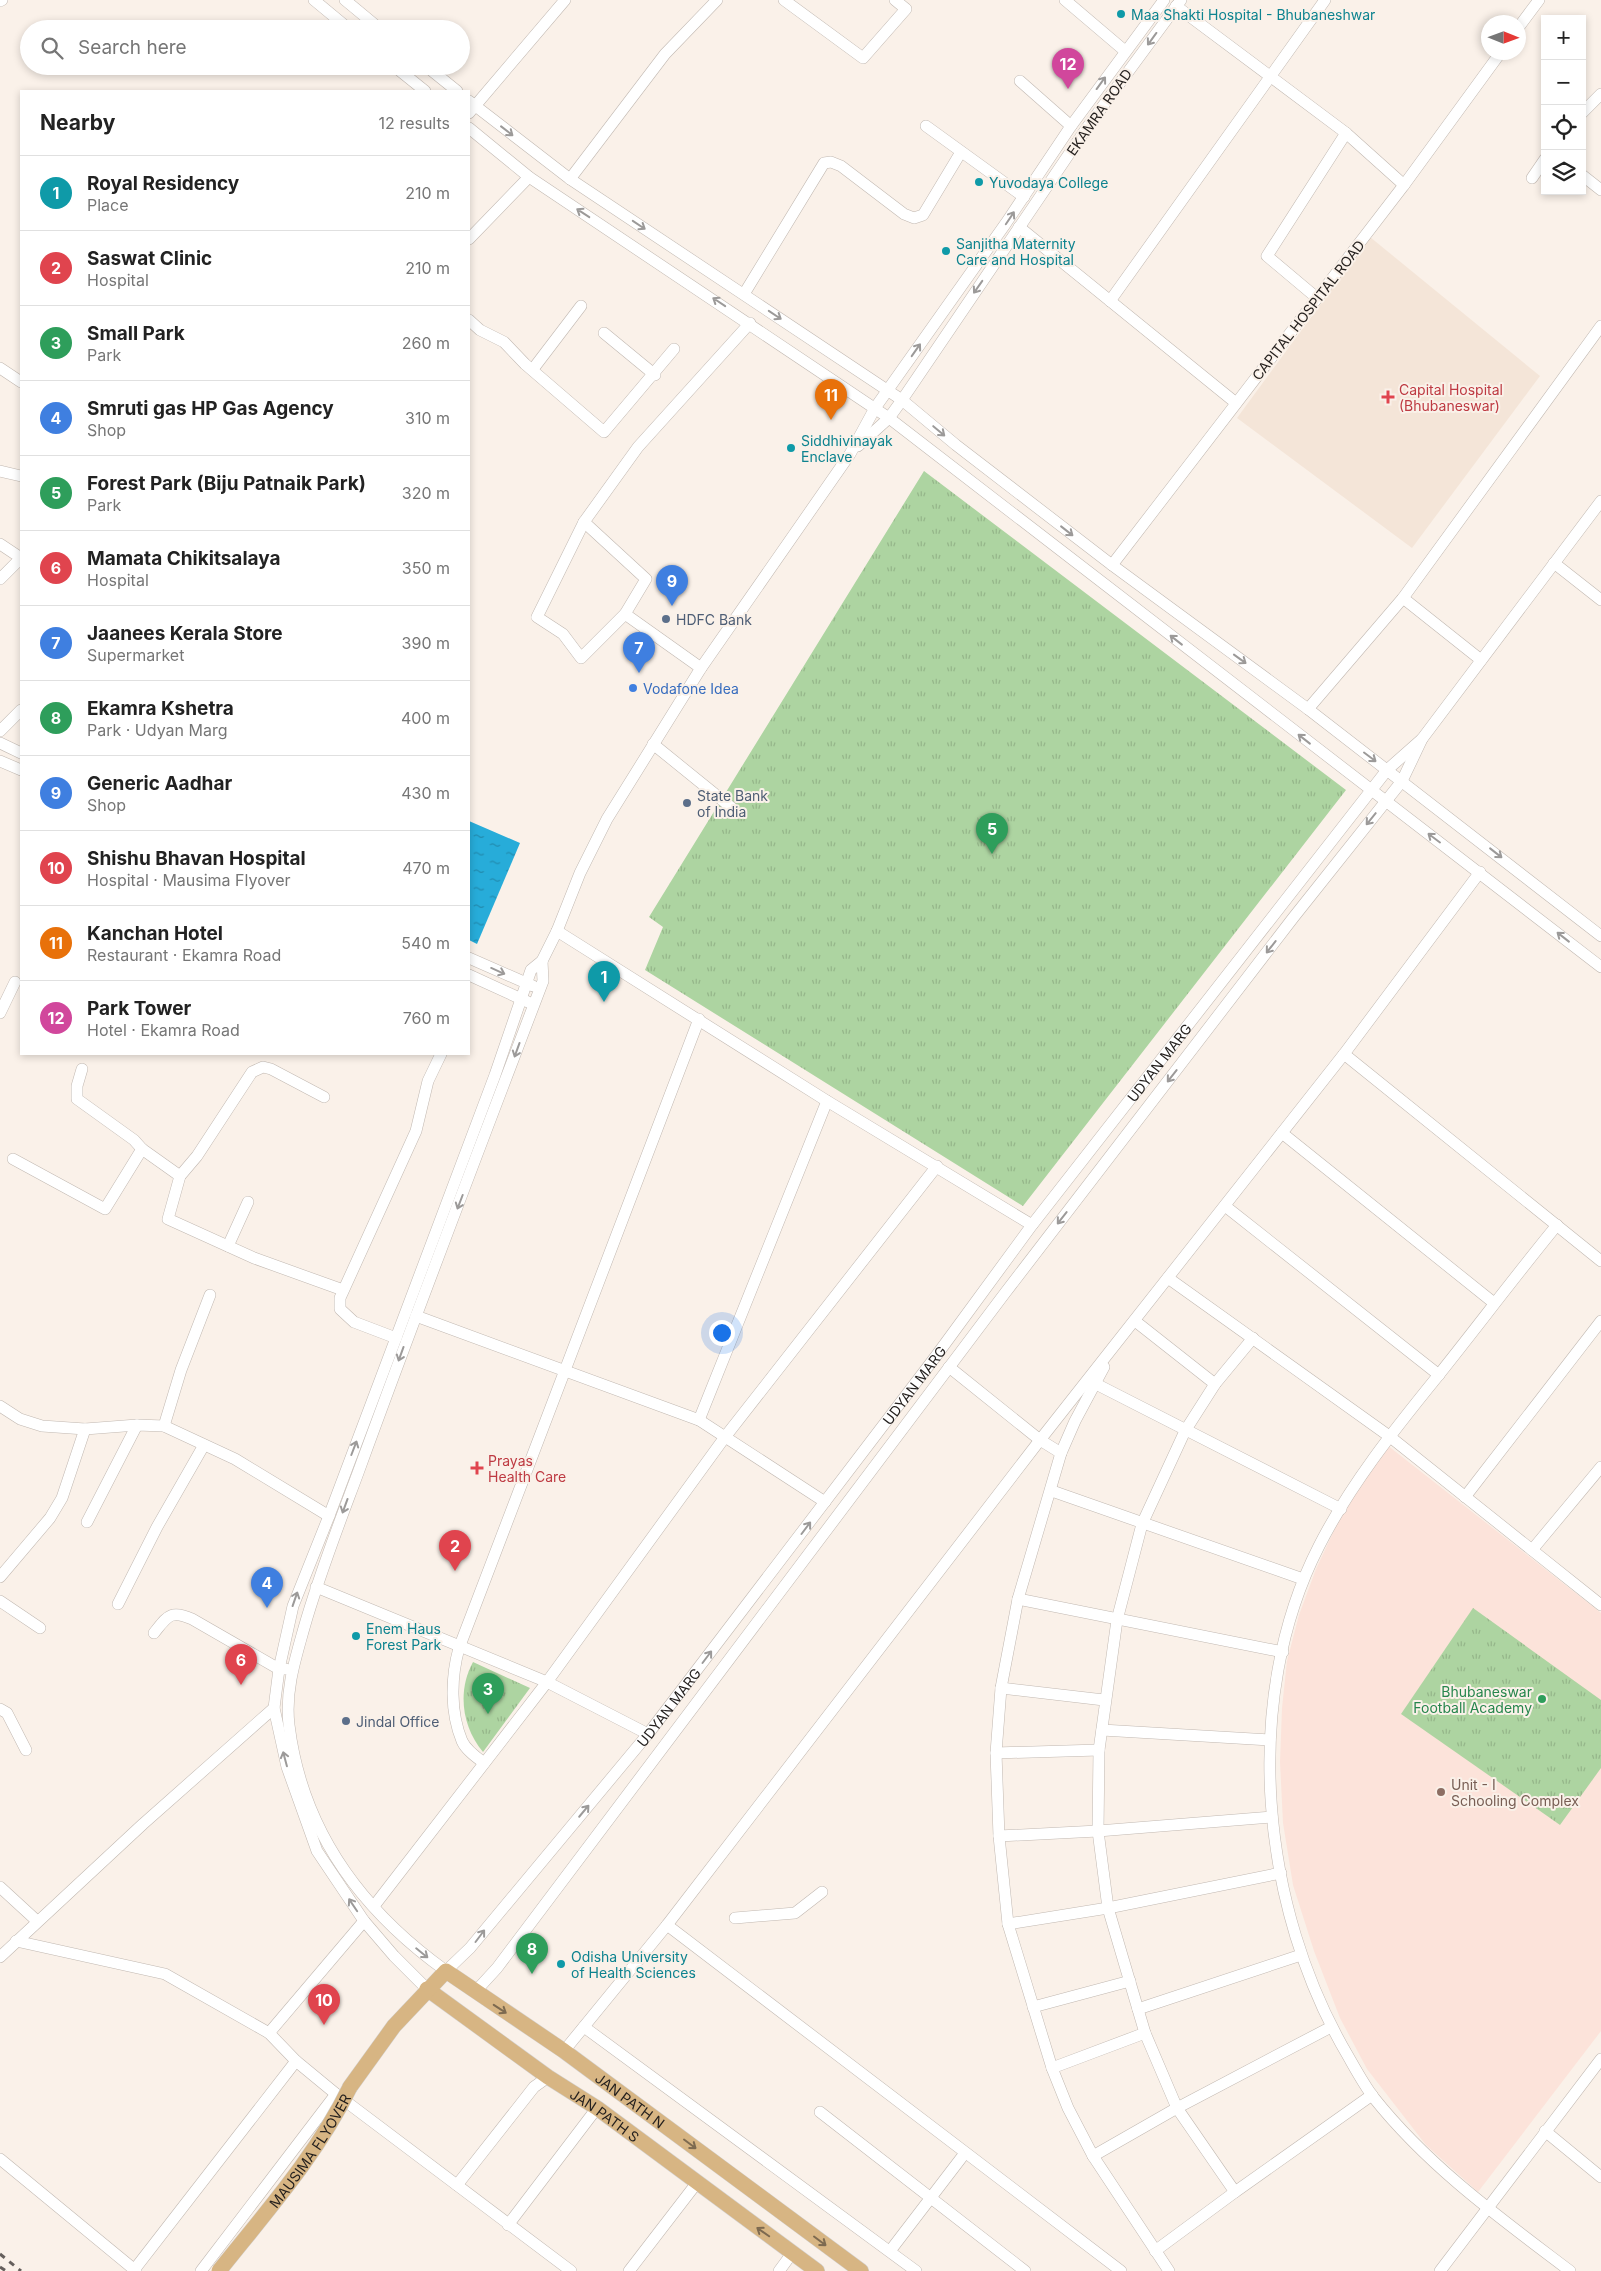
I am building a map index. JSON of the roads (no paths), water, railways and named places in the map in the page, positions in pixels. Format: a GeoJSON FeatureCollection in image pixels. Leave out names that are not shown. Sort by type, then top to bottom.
{"type":"FeatureCollection","features":[{"type":"Feature","properties":{"kind":"main road","name":"JAN PATH N"},"geometry":{"type":"LineString","coordinates":[[446,1971],[474,1992],[564,2051],[861,2271]]}},
{"type":"Feature","properties":{"kind":"main road","name":"UDYAN MARG"},"geometry":{"type":"LineString","coordinates":[[427,1989],[446,1971]]}},
{"type":"Feature","properties":{"kind":"main road","name":"JAN PATH S"},"geometry":{"type":"LineString","coordinates":[[427,1989],[548,2077],[597,2108],[696,2184],[817,2271]]}},
{"type":"Feature","properties":{"kind":"main road","name":"MAUSIMA FLYOVER"},"geometry":{"type":"LineString","coordinates":[[219,2271],[306,2161],[334,2120],[343,2091],[394,2026],[427,1989]]}},
{"type":"Feature","properties":{"kind":"main road","name":"UDYAN MARG"},"geometry":{"type":"LineString","coordinates":[[459,2012],[474,1992]]}},
{"type":"Feature","properties":{"kind":"street"},"geometry":{"type":"LineString","coordinates":[[314,0],[338,20]]}},
{"type":"Feature","properties":{"kind":"street"},"geometry":{"type":"LineString","coordinates":[[345,0],[369,20]]}},
{"type":"Feature","properties":{"kind":"street"},"geometry":{"type":"LineString","coordinates":[[564,0],[471,106],[570,179],[902,400],[956,445],[1112,565],[1308,709],[1601,936]]}},
{"type":"Feature","properties":{"kind":"street"},"geometry":{"type":"LineString","coordinates":[[570,179],[665,54],[717,0]]}},
{"type":"Feature","properties":{"kind":"street"},"geometry":{"type":"LineString","coordinates":[[784,0],[863,58],[906,9],[894,0]]}},
{"type":"Feature","properties":{"kind":"street"},"geometry":{"type":"LineString","coordinates":[[1064,0],[1125,51]]}},
{"type":"Feature","properties":{"kind":"street","name":"EKAMRA ROAD"},"geometry":{"type":"LineString","coordinates":[[852,452],[875,408],[1024,197],[1071,126],[1164,0]]}},
{"type":"Feature","properties":{"kind":"street"},"geometry":{"type":"LineString","coordinates":[[1110,301],[1325,0]]}},
{"type":"Feature","properties":{"kind":"street"},"geometry":{"type":"LineString","coordinates":[[1526,17],[1539,0]]}},
{"type":"Feature","properties":{"kind":"street"},"geometry":{"type":"LineString","coordinates":[[1179,3],[1346,133],[1404,185]]}},
{"type":"Feature","properties":{"kind":"street","name":"EKAMRA ROAD"},"geometry":{"type":"LineString","coordinates":[[852,452],[889,418],[1086,129],[1179,3]]}},
{"type":"Feature","properties":{"kind":"street","name":"CAPITAL HOSPITAL ROAD"},"geometry":{"type":"LineString","coordinates":[[1112,565],[1404,185],[1495,60]]}},
{"type":"Feature","properties":{"kind":"street"},"geometry":{"type":"LineString","coordinates":[[405,75],[424,90]]}},
{"type":"Feature","properties":{"kind":"street"},"geometry":{"type":"LineString","coordinates":[[437,75],[456,90]]}},
{"type":"Feature","properties":{"kind":"street"},"geometry":{"type":"LineString","coordinates":[[1020,81],[1071,126]]}},
{"type":"Feature","properties":{"kind":"street"},"geometry":{"type":"LineString","coordinates":[[1586,108],[1601,94]]}},
{"type":"Feature","properties":{"kind":"street"},"geometry":{"type":"LineString","coordinates":[[926,126],[1024,197]]}},
{"type":"Feature","properties":{"kind":"street"},"geometry":{"type":"LineString","coordinates":[[470,129],[529,177],[750,323],[889,418],[1601,967]]}},
{"type":"Feature","properties":{"kind":"street"},"geometry":{"type":"LineString","coordinates":[[1317,298],[1268,256],[1346,133]]}},
{"type":"Feature","properties":{"kind":"street"},"geometry":{"type":"LineString","coordinates":[[744,294],[824,163],[831,162],[841,166],[904,214],[914,218],[923,215],[961,152]]}},
{"type":"Feature","properties":{"kind":"street"},"geometry":{"type":"LineString","coordinates":[[1532,178],[1541,166]]}},
{"type":"Feature","properties":{"kind":"street"},"geometry":{"type":"LineString","coordinates":[[470,238],[529,177]]}},
{"type":"Feature","properties":{"kind":"street"},"geometry":{"type":"LineString","coordinates":[[1586,178],[1601,190]]}},
{"type":"Feature","properties":{"kind":"street"},"geometry":{"type":"LineString","coordinates":[[1019,227],[1236,404]]}},
{"type":"Feature","properties":{"kind":"street"},"geometry":{"type":"LineString","coordinates":[[533,369],[581,306]]}},
{"type":"Feature","properties":{"kind":"street"},"geometry":{"type":"LineString","coordinates":[[470,321],[480,330],[504,342],[524,364],[533,369],[604,432],[655,375],[674,349]]}},
{"type":"Feature","properties":{"kind":"street"},"geometry":{"type":"LineString","coordinates":[[584,522],[646,579],[626,614],[581,658],[562,634],[537,617],[584,522],[638,447],[750,323]]}},
{"type":"Feature","properties":{"kind":"street"},"geometry":{"type":"LineString","coordinates":[[1308,709],[1403,598],[1601,326]]}},
{"type":"Feature","properties":{"kind":"street"},"geometry":{"type":"LineString","coordinates":[[604,333],[655,375]]}},
{"type":"Feature","properties":{"kind":"street"},"geometry":{"type":"LineString","coordinates":[[1590,341],[1601,348]]}},
{"type":"Feature","properties":{"kind":"street"},"geometry":{"type":"LineString","coordinates":[[0,368],[18,380]]}},
{"type":"Feature","properties":{"kind":"street","name":"JAN PATH S"},"geometry":{"type":"LineString","coordinates":[[427,1989],[394,1956],[364,1920],[316,1851],[287,1768],[274,1708],[279,1669],[292,1606],[329,1516],[396,1338],[531,970],[542,961],[557,932],[580,873],[607,819],[653,744],[701,668],[852,452]]}},
{"type":"Feature","properties":{"kind":"street"},"geometry":{"type":"LineString","coordinates":[[0,471],[20,476]]}},
{"type":"Feature","properties":{"kind":"street"},"geometry":{"type":"LineString","coordinates":[[1422,739],[1601,501]]}},
{"type":"Feature","properties":{"kind":"street"},"geometry":{"type":"LineString","coordinates":[[0,544],[20,557]]}},
{"type":"Feature","properties":{"kind":"street"},"geometry":{"type":"LineString","coordinates":[[0,579],[20,559]]}},
{"type":"Feature","properties":{"kind":"street"},"geometry":{"type":"LineString","coordinates":[[1554,563],[1601,600]]}},
{"type":"Feature","properties":{"kind":"street"},"geometry":{"type":"LineString","coordinates":[[1403,598],[1481,660]]}},
{"type":"Feature","properties":{"kind":"street"},"geometry":{"type":"LineString","coordinates":[[626,614],[701,668]]}},
{"type":"Feature","properties":{"kind":"street"},"geometry":{"type":"LineString","coordinates":[[0,730],[20,711]]}},
{"type":"Feature","properties":{"kind":"street","name":"UDYAN MARG"},"geometry":{"type":"LineString","coordinates":[[446,1971],[470,1948],[648,1734],[936,1356],[1062,1186],[1387,770],[1422,739]]}},
{"type":"Feature","properties":{"kind":"street","name":"UDYAN MARG"},"geometry":{"type":"LineString","coordinates":[[474,1992],[502,1960],[949,1366],[1402,781],[1422,739]]}},
{"type":"Feature","properties":{"kind":"street"},"geometry":{"type":"LineString","coordinates":[[0,743],[20,753]]}},
{"type":"Feature","properties":{"kind":"street"},"geometry":{"type":"LineString","coordinates":[[653,744],[732,808]]}},
{"type":"Feature","properties":{"kind":"street"},"geometry":{"type":"LineString","coordinates":[[0,762],[20,770]]}},
{"type":"Feature","properties":{"kind":"street"},"geometry":{"type":"LineString","coordinates":[[564,2051],[667,1926],[1040,1440],[1344,1054],[1480,872]]}},
{"type":"Feature","properties":{"kind":"street"},"geometry":{"type":"LineString","coordinates":[[557,932],[699,1019],[827,1101],[1032,1225]]}},
{"type":"Feature","properties":{"kind":"street"},"geometry":{"type":"LineString","coordinates":[[470,958],[540,989]]}},
{"type":"Feature","properties":{"kind":"street","name":"JAN PATH N"},"geometry":{"type":"LineString","coordinates":[[446,1971],[398,1934],[337,1861],[328,1846],[314,1816],[296,1760],[289,1724],[288,1695],[293,1668],[316,1587],[540,989],[543,980],[542,961]]}},
{"type":"Feature","properties":{"kind":"street"},"geometry":{"type":"LineString","coordinates":[[470,975],[521,1000],[534,1004]]}},
{"type":"Feature","properties":{"kind":"street"},"geometry":{"type":"LineString","coordinates":[[0,1013],[15,982]]}},
{"type":"Feature","properties":{"kind":"street"},"geometry":{"type":"LineString","coordinates":[[484,1763],[463,1742],[455,1716],[453,1689],[459,1648],[699,1019]]}},
{"type":"Feature","properties":{"kind":"street"},"geometry":{"type":"LineString","coordinates":[[1344,1054],[1601,1261]]}},
{"type":"Feature","properties":{"kind":"street"},"geometry":{"type":"LineString","coordinates":[[396,1338],[354,1322],[340,1309],[343,1290],[350,1279],[416,1131],[428,1081],[441,1055]]}},
{"type":"Feature","properties":{"kind":"street"},"geometry":{"type":"LineString","coordinates":[[324,1097],[271,1069],[257,1068],[252,1072],[196,1156],[180,1176],[168,1219],[228,1246],[343,1290]]}},
{"type":"Feature","properties":{"kind":"street"},"geometry":{"type":"LineString","coordinates":[[82,1069],[76,1086],[77,1099],[180,1176]]}},
{"type":"Feature","properties":{"kind":"street"},"geometry":{"type":"LineString","coordinates":[[699,1420],[827,1101]]}},
{"type":"Feature","properties":{"kind":"street"},"geometry":{"type":"LineString","coordinates":[[1282,1133],[1494,1303]]}},
{"type":"Feature","properties":{"kind":"street"},"geometry":{"type":"LineString","coordinates":[[13,1159],[106,1209],[142,1149]]}},
{"type":"Feature","properties":{"kind":"street"},"geometry":{"type":"LineString","coordinates":[[374,1906],[547,1682],[725,1437],[937,1166]]}},
{"type":"Feature","properties":{"kind":"street"},"geometry":{"type":"LineString","coordinates":[[1062,1186],[1078,1198]]}},
{"type":"Feature","properties":{"kind":"street"},"geometry":{"type":"LineString","coordinates":[[228,1246],[248,1202]]}},
{"type":"Feature","properties":{"kind":"street"},"geometry":{"type":"LineString","coordinates":[[1225,1206],[1439,1375]]}},
{"type":"Feature","properties":{"kind":"street"},"geometry":{"type":"LineString","coordinates":[[1557,1225],[1389,1436],[1320,1544],[1303,1580],[1283,1652],[1278,1672],[1270,1740],[1272,1817],[1281,1873],[1301,1956],[1331,2027],[1372,2095],[1431,2161],[1565,2269]]}},
{"type":"Feature","properties":{"kind":"street"},"geometry":{"type":"LineString","coordinates":[[1168,1278],[1389,1436],[1601,1605]]}},
{"type":"Feature","properties":{"kind":"street"},"geometry":{"type":"LineString","coordinates":[[164,1426],[181,1370],[210,1295]]}},
{"type":"Feature","properties":{"kind":"street"},"geometry":{"type":"LineString","coordinates":[[416,1316],[699,1420],[825,1502]]}},
{"type":"Feature","properties":{"kind":"street"},"geometry":{"type":"LineString","coordinates":[[1465,1497],[1601,1320]]}},
{"type":"Feature","properties":{"kind":"street"},"geometry":{"type":"LineString","coordinates":[[1135,1321],[1215,1384]]}},
{"type":"Feature","properties":{"kind":"street"},"geometry":{"type":"LineString","coordinates":[[1235,2192],[1177,2108],[1145,2033],[1108,1908],[1098,1832],[1099,1750],[1104,1700],[1117,1620],[1142,1524],[1185,1431],[1215,1384],[1253,1338]]}},
{"type":"Feature","properties":{"kind":"street"},"geometry":{"type":"LineString","coordinates":[[1113,1349],[1096,1384],[1074,1421],[1061,1453],[1052,1491],[1018,1599],[1001,1688],[996,1753],[999,1836],[1008,1924],[1052,2068],[1068,2108],[1093,2156],[1169,2271]]}},
{"type":"Feature","properties":{"kind":"street"},"geometry":{"type":"LineString","coordinates":[[949,1366],[1040,1440],[1061,1453]]}},
{"type":"Feature","properties":{"kind":"street"},"geometry":{"type":"LineString","coordinates":[[1096,1384],[1341,1509]]}},
{"type":"Feature","properties":{"kind":"street"},"geometry":{"type":"LineString","coordinates":[[0,1406],[20,1419],[42,1426],[85,1429],[136,1425],[164,1426],[235,1459],[329,1516]]}},
{"type":"Feature","properties":{"kind":"street"},"geometry":{"type":"LineString","coordinates":[[86,1522],[136,1425]]}},
{"type":"Feature","properties":{"kind":"street"},"geometry":{"type":"LineString","coordinates":[[0,1577],[50,1518],[62,1498],[85,1429]]}},
{"type":"Feature","properties":{"kind":"street"},"geometry":{"type":"LineString","coordinates":[[118,1604],[157,1527],[204,1445]]}},
{"type":"Feature","properties":{"kind":"street"},"geometry":{"type":"LineString","coordinates":[[1532,1550],[1601,1467]]}},
{"type":"Feature","properties":{"kind":"street"},"geometry":{"type":"LineString","coordinates":[[1052,1491],[1303,1580]]}},
{"type":"Feature","properties":{"kind":"street"},"geometry":{"type":"LineString","coordinates":[[316,1587],[459,1648],[547,1682],[648,1734]]}},
{"type":"Feature","properties":{"kind":"street"},"geometry":{"type":"LineString","coordinates":[[1018,1599],[1283,1652]]}},
{"type":"Feature","properties":{"kind":"street"},"geometry":{"type":"LineString","coordinates":[[0,1601],[40,1628]]}},
{"type":"Feature","properties":{"kind":"street"},"geometry":{"type":"LineString","coordinates":[[154,1633],[168,1616],[179,1614],[192,1619],[279,1669],[293,1668]]}},
{"type":"Feature","properties":{"kind":"street"},"geometry":{"type":"LineString","coordinates":[[1001,1688],[1104,1700]]}},
{"type":"Feature","properties":{"kind":"street"},"geometry":{"type":"LineString","coordinates":[[2,1953],[274,1708]]}},
{"type":"Feature","properties":{"kind":"street"},"geometry":{"type":"LineString","coordinates":[[0,1709],[7,1713],[26,1750]]}},
{"type":"Feature","properties":{"kind":"street"},"geometry":{"type":"LineString","coordinates":[[1102,1730],[1270,1740]]}},
{"type":"Feature","properties":{"kind":"street"},"geometry":{"type":"LineString","coordinates":[[996,1753],[1099,1750]]}},
{"type":"Feature","properties":{"kind":"street"},"geometry":{"type":"LineString","coordinates":[[999,1836],[1098,1832],[1272,1817]]}},
{"type":"Feature","properties":{"kind":"street"},"geometry":{"type":"LineString","coordinates":[[1008,1924],[1108,1908],[1281,1873]]}},
{"type":"Feature","properties":{"kind":"street"},"geometry":{"type":"LineString","coordinates":[[0,1887],[37,1921]]}},
{"type":"Feature","properties":{"kind":"street"},"geometry":{"type":"LineString","coordinates":[[735,1918],[795,1912],[822,1892]]}},
{"type":"Feature","properties":{"kind":"street"},"geometry":{"type":"LineString","coordinates":[[269,2033],[364,1920]]}},
{"type":"Feature","properties":{"kind":"street"},"geometry":{"type":"LineString","coordinates":[[667,1926],[1121,2271]]}},
{"type":"Feature","properties":{"kind":"street"},"geometry":{"type":"LineString","coordinates":[[16,1941],[165,1974],[269,2033],[296,2061],[343,2091],[457,2185],[571,2271]]}},
{"type":"Feature","properties":{"kind":"street"},"geometry":{"type":"LineString","coordinates":[[1138,2009],[1301,1956]]}},
{"type":"Feature","properties":{"kind":"street"},"geometry":{"type":"LineString","coordinates":[[1033,2006],[1130,1981]]}},
{"type":"Feature","properties":{"kind":"street"},"geometry":{"type":"LineString","coordinates":[[584,2027],[916,2271]]}},
{"type":"Feature","properties":{"kind":"street"},"geometry":{"type":"LineString","coordinates":[[1093,2156],[1177,2108],[1331,2027]]}},
{"type":"Feature","properties":{"kind":"street"},"geometry":{"type":"LineString","coordinates":[[1052,2068],[1145,2033]]}},
{"type":"Feature","properties":{"kind":"street"},"geometry":{"type":"LineString","coordinates":[[1440,2271],[1601,2059]]}},
{"type":"Feature","properties":{"kind":"street"},"geometry":{"type":"LineString","coordinates":[[0,2159],[135,2270],[296,2061]]}},
{"type":"Feature","properties":{"kind":"street"},"geometry":{"type":"LineString","coordinates":[[457,2185],[534,2087],[548,2077]]}},
{"type":"Feature","properties":{"kind":"street"},"geometry":{"type":"LineString","coordinates":[[201,2271],[343,2091]]}},
{"type":"Feature","properties":{"kind":"street"},"geometry":{"type":"LineString","coordinates":[[1155,2251],[1372,2095]]}},
{"type":"Feature","properties":{"kind":"street"},"geometry":{"type":"LineString","coordinates":[[508,2225],[597,2108]]}},
{"type":"Feature","properties":{"kind":"street"},"geometry":{"type":"LineString","coordinates":[[820,2112],[1024,2271]]}},
{"type":"Feature","properties":{"kind":"street"},"geometry":{"type":"LineString","coordinates":[[1545,2131],[1601,2177]]}},
{"type":"Feature","properties":{"kind":"street"},"geometry":{"type":"LineString","coordinates":[[890,2251],[965,2152]]}},
{"type":"Feature","properties":{"kind":"street"},"geometry":{"type":"LineString","coordinates":[[630,2271],[696,2184]]}},
{"type":"Feature","properties":{"kind":"street"},"geometry":{"type":"LineString","coordinates":[[779,2271],[793,2252]]}},
{"type":"Feature","properties":{"kind":"water"},"geometry":{"type":"Polygon","coordinates":[[[470,821],[520,843],[477,944],[470,940],[470,821]]]}},
{"type":"Feature","properties":{"kind":"railway"},"geometry":{"type":"LineString","coordinates":[[0,2254],[21,2271]]}},
{"type":"Feature","properties":{"kind":"railway"},"geometry":{"type":"LineString","coordinates":[[0,2267],[6,2271]]}},
{"type":"Feature","properties":{"kind":"place","name":"Maa Shakti Hospital - Bhubaneshwar"},"geometry":{"type":"Point","coordinates":[1121,14]}},
{"type":"Feature","properties":{"kind":"place","name":"Park Tower"},"geometry":{"type":"Point","coordinates":[1068,89]}},
{"type":"Feature","properties":{"kind":"place","name":"Yuvodaya College"},"geometry":{"type":"Point","coordinates":[979,182]}},
{"type":"Feature","properties":{"kind":"place","name":"Sanjitha Maternity Care and Hospital"},"geometry":{"type":"Point","coordinates":[946,251]}},
{"type":"Feature","properties":{"kind":"place","name":"Capital Hospital (Bhubaneswar)"},"geometry":{"type":"Point","coordinates":[1388,397]}},
{"type":"Feature","properties":{"kind":"place","name":"Kanchan Hotel"},"geometry":{"type":"Point","coordinates":[831,420]}},
{"type":"Feature","properties":{"kind":"place","name":"Siddhivinayak Enclave"},"geometry":{"type":"Point","coordinates":[791,448]}},
{"type":"Feature","properties":{"kind":"place","name":"Generic Aadhar"},"geometry":{"type":"Point","coordinates":[672,606]}},
{"type":"Feature","properties":{"kind":"place","name":"HDFC Bank"},"geometry":{"type":"Point","coordinates":[666,619]}},
{"type":"Feature","properties":{"kind":"place","name":"Jaanees Kerala Store"},"geometry":{"type":"Point","coordinates":[639,673]}},
{"type":"Feature","properties":{"kind":"place","name":"Vodafone Idea"},"geometry":{"type":"Point","coordinates":[633,688]}},
{"type":"Feature","properties":{"kind":"place","name":"State Bank of India"},"geometry":{"type":"Point","coordinates":[687,803]}},
{"type":"Feature","properties":{"kind":"place","name":"Forest Park (Biju Patnaik Park)"},"geometry":{"type":"Point","coordinates":[992,854]}},
{"type":"Feature","properties":{"kind":"place","name":"Royal Residency"},"geometry":{"type":"Point","coordinates":[604,1002]}},
{"type":"Feature","properties":{"kind":"place","name":"Prayas Health Care"},"geometry":{"type":"Point","coordinates":[477,1468]}},
{"type":"Feature","properties":{"kind":"place","name":"Saswat Clinic"},"geometry":{"type":"Point","coordinates":[455,1571]}},
{"type":"Feature","properties":{"kind":"place","name":"Smruti gas HP Gas Agency"},"geometry":{"type":"Point","coordinates":[267,1608]}},
{"type":"Feature","properties":{"kind":"place","name":"Enem Haus Forest Park"},"geometry":{"type":"Point","coordinates":[356,1636]}},
{"type":"Feature","properties":{"kind":"place","name":"Mamata Chikitsalaya"},"geometry":{"type":"Point","coordinates":[241,1685]}},
{"type":"Feature","properties":{"kind":"place","name":"Bhubaneswar Football Academy"},"geometry":{"type":"Point","coordinates":[1542,1699]}},
{"type":"Feature","properties":{"kind":"place","name":"Small Park"},"geometry":{"type":"Point","coordinates":[488,1714]}},
{"type":"Feature","properties":{"kind":"place","name":"Jindal Office"},"geometry":{"type":"Point","coordinates":[346,1721]}},
{"type":"Feature","properties":{"kind":"place","name":"Unit - I Schooling Complex"},"geometry":{"type":"Point","coordinates":[1441,1792]}},
{"type":"Feature","properties":{"kind":"place","name":"Odisha University of Health Sciences"},"geometry":{"type":"Point","coordinates":[561,1964]}},
{"type":"Feature","properties":{"kind":"place","name":"Ekamra Kshetra"},"geometry":{"type":"Point","coordinates":[532,1974]}},
{"type":"Feature","properties":{"kind":"place","name":"Shishu Bhavan Hospital"},"geometry":{"type":"Point","coordinates":[324,2025]}}]}
